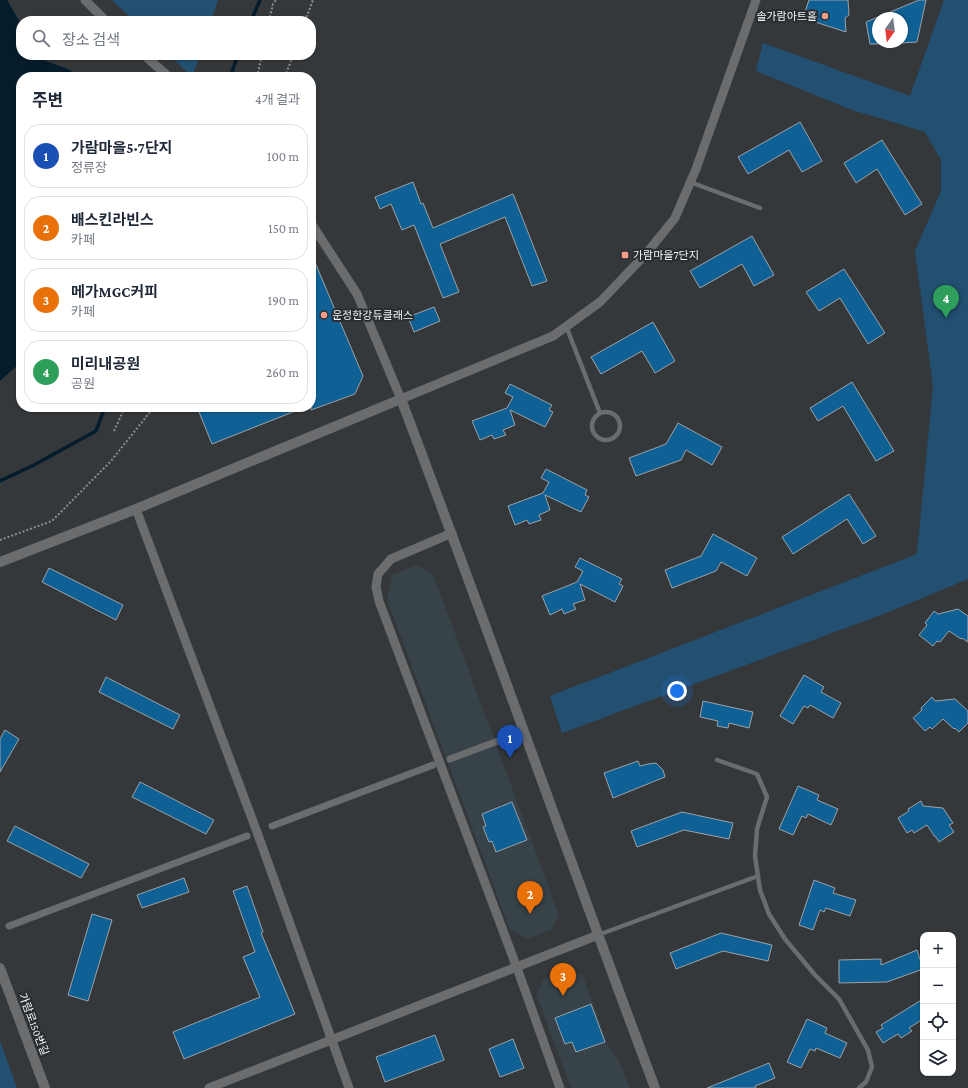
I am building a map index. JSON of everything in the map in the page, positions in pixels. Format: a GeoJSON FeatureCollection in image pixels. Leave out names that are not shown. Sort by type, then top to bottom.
{"type":"FeatureCollection","features":[{"type":"Feature","properties":{"kind":"street"},"geometry":{"type":"LineString","coordinates":[[85,0],[101,16]]}},
{"type":"Feature","properties":{"kind":"street"},"geometry":{"type":"LineString","coordinates":[[0,562],[136,509],[552,336],[600,302],[645,255],[675,218],[690,182],[756,0]]}},
{"type":"Feature","properties":{"kind":"street"},"geometry":{"type":"LineString","coordinates":[[150,60],[163,72]]}},
{"type":"Feature","properties":{"kind":"street"},"geometry":{"type":"LineString","coordinates":[[316,231],[357,294],[401,399],[452,533],[655,1088]]}},
{"type":"Feature","properties":{"kind":"street"},"geometry":{"type":"LineString","coordinates":[[136,509],[257,832],[349,1088]]}},
{"type":"Feature","properties":{"kind":"street"},"geometry":{"type":"LineString","coordinates":[[452,533],[391,558],[378,574],[376,587],[379,601],[517,968],[560,1088]]}},
{"type":"Feature","properties":{"kind":"street"},"geometry":{"type":"LineString","coordinates":[[450,759],[498,741]]}},
{"type":"Feature","properties":{"kind":"street"},"geometry":{"type":"LineString","coordinates":[[272,826],[433,765]]}},
{"type":"Feature","properties":{"kind":"street"},"geometry":{"type":"LineString","coordinates":[[9,926],[247,836]]}},
{"type":"Feature","properties":{"kind":"street"},"geometry":{"type":"LineString","coordinates":[[209,1088],[598,935]]}},
{"type":"Feature","properties":{"kind":"street","name":"가람로150번길"},"geometry":{"type":"LineString","coordinates":[[0,968],[45,1088]]}},
{"type":"Feature","properties":{"kind":"lane"},"geometry":{"type":"LineString","coordinates":[[690,182],[760,208]]}},
{"type":"Feature","properties":{"kind":"lane"},"geometry":{"type":"LineString","coordinates":[[566,326],[600,413]]}},
{"type":"Feature","properties":{"kind":"lane"},"geometry":{"type":"LineString","coordinates":[[609,412],[617,417],[620,426],[613,438],[600,438],[594,432],[594,420],[600,413],[609,412]]}},
{"type":"Feature","properties":{"kind":"lane"},"geometry":{"type":"LineString","coordinates":[[717,760],[757,774],[767,797],[757,829],[755,856],[760,890],[769,914],[785,939],[815,975],[839,999],[868,1050],[872,1067],[866,1082],[859,1088]]}},
{"type":"Feature","properties":{"kind":"lane"},"geometry":{"type":"LineString","coordinates":[[598,935],[758,876]]}},
{"type":"Feature","properties":{"kind":"path"},"geometry":{"type":"LineString","coordinates":[[270,16],[273,4],[276,0]]}},
{"type":"Feature","properties":{"kind":"path"},"geometry":{"type":"LineString","coordinates":[[307,16],[313,0]]}},
{"type":"Feature","properties":{"kind":"path"},"geometry":{"type":"LineString","coordinates":[[258,72],[261,60]]}},
{"type":"Feature","properties":{"kind":"path"},"geometry":{"type":"LineString","coordinates":[[287,72],[291,60]]}},
{"type":"Feature","properties":{"kind":"path"},"geometry":{"type":"LineString","coordinates":[[114,431],[123,412]]}},
{"type":"Feature","properties":{"kind":"path"},"geometry":{"type":"LineString","coordinates":[[0,540],[52,521],[111,461],[150,412]]}},
{"type":"Feature","properties":{"kind":"shaded area"},"geometry":{"type":"Polygon","coordinates":[[[0,0],[7,0],[16,16],[16,60],[44,60],[72,72],[16,72],[16,367],[0,381],[0,0]]]}},
{"type":"Feature","properties":{"kind":"shaded area"},"geometry":{"type":"Polygon","coordinates":[[[112,0],[218,0],[213,16],[129,16],[112,0]]]}},
{"type":"Feature","properties":{"kind":"shaded area"},"geometry":{"type":"Polygon","coordinates":[[[944,0],[968,0],[968,579],[889,612],[562,733],[550,696],[917,554],[933,386],[915,251],[941,191],[941,160],[925,132],[849,109],[756,71],[763,43],[910,96],[944,0]]]}},
{"type":"Feature","properties":{"kind":"shaded area"},"geometry":{"type":"Polygon","coordinates":[[[174,60],[198,60],[194,72],[187,72],[174,60]]]}},
{"type":"Feature","properties":{"kind":"shaded area"},"geometry":{"type":"Polygon","coordinates":[[[416,565],[433,574],[559,915],[551,930],[527,939],[510,930],[387,599],[392,575],[416,565]]]}},
{"type":"Feature","properties":{"kind":"shaded area"},"geometry":{"type":"Polygon","coordinates":[[[570,970],[583,976],[609,1048],[621,1064],[630,1088],[571,1088],[536,994],[544,979],[570,970]]]}},
{"type":"Feature","properties":{"kind":"shaded area"},"geometry":{"type":"Polygon","coordinates":[[[0,1041],[17,1088],[0,1088],[0,1041]]]}},
{"type":"Feature","properties":{"kind":"building","name":"솔가람아트홀"},"geometry":{"type":"Polygon","coordinates":[[[809,0],[848,0],[849,15],[845,18],[846,32],[803,18],[809,0]]]}},
{"type":"Feature","properties":{"kind":"building"},"geometry":{"type":"Polygon","coordinates":[[[919,0],[926,0],[917,42],[908,43],[908,12],[890,12],[919,0]]]}},
{"type":"Feature","properties":{"kind":"building"},"geometry":{"type":"Polygon","coordinates":[[[872,20],[872,44],[870,44],[866,22],[872,20]]]}},
{"type":"Feature","properties":{"kind":"building"},"geometry":{"type":"Polygon","coordinates":[[[800,122],[822,161],[802,172],[789,150],[748,174],[738,157],[800,122]]]}},
{"type":"Feature","properties":{"kind":"building"},"geometry":{"type":"Polygon","coordinates":[[[882,140],[922,204],[905,215],[877,169],[856,183],[844,163],[882,140]]]}},
{"type":"Feature","properties":{"kind":"building"},"geometry":{"type":"Polygon","coordinates":[[[413,182],[421,204],[423,203],[433,228],[513,194],[547,281],[532,286],[505,217],[440,244],[459,292],[443,298],[414,225],[402,230],[391,204],[380,209],[375,197],[413,182]]]}},
{"type":"Feature","properties":{"kind":"building"},"geometry":{"type":"Polygon","coordinates":[[[752,236],[774,275],[754,286],[742,264],[700,288],[690,271],[752,236]]]}},
{"type":"Feature","properties":{"kind":"building","name":"운정한강듀클래스"},"geometry":{"type":"Polygon","coordinates":[[[316,265],[363,376],[355,394],[316,408],[316,265]]]}},
{"type":"Feature","properties":{"kind":"building"},"geometry":{"type":"Polygon","coordinates":[[[844,269],[885,333],[868,344],[840,298],[819,311],[806,292],[844,269]]]}},
{"type":"Feature","properties":{"kind":"building"},"geometry":{"type":"Polygon","coordinates":[[[434,307],[440,321],[414,332],[408,317],[434,307]]]}},
{"type":"Feature","properties":{"kind":"building"},"geometry":{"type":"Polygon","coordinates":[[[653,322],[675,361],[655,373],[642,351],[601,374],[591,357],[653,322]]]}},
{"type":"Feature","properties":{"kind":"building"},"geometry":{"type":"Polygon","coordinates":[[[852,382],[894,451],[876,461],[843,406],[818,421],[810,408],[852,382]]]}},
{"type":"Feature","properties":{"kind":"building"},"geometry":{"type":"Polygon","coordinates":[[[510,384],[552,405],[549,410],[553,412],[545,427],[510,410],[515,425],[503,430],[506,435],[494,439],[492,435],[480,440],[472,421],[507,408],[513,397],[505,393],[510,384]]]}},
{"type":"Feature","properties":{"kind":"building"},"geometry":{"type":"Polygon","coordinates":[[[199,412],[293,412],[212,444],[199,412]]]}},
{"type":"Feature","properties":{"kind":"building"},"geometry":{"type":"Polygon","coordinates":[[[678,423],[722,447],[712,465],[686,450],[681,460],[636,476],[629,458],[666,444],[678,423]]]}},
{"type":"Feature","properties":{"kind":"building"},"geometry":{"type":"Polygon","coordinates":[[[546,469],[587,490],[585,495],[589,497],[581,512],[545,495],[550,510],[539,515],[541,520],[529,524],[527,520],[515,525],[508,506],[543,493],[549,482],[541,478],[546,469]]]}},
{"type":"Feature","properties":{"kind":"building"},"geometry":{"type":"Polygon","coordinates":[[[849,494],[876,536],[863,544],[847,519],[793,554],[782,537],[849,494]]]}},
{"type":"Feature","properties":{"kind":"building"},"geometry":{"type":"Polygon","coordinates":[[[713,534],[757,558],[747,576],[721,562],[716,571],[672,588],[665,570],[701,556],[713,534]]]}},
{"type":"Feature","properties":{"kind":"building"},"geometry":{"type":"Polygon","coordinates":[[[580,558],[622,579],[619,584],[623,586],[615,602],[580,584],[585,600],[573,604],[576,609],[564,614],[562,609],[550,615],[542,596],[577,582],[583,571],[575,567],[580,558]]]}},
{"type":"Feature","properties":{"kind":"building"},"geometry":{"type":"Polygon","coordinates":[[[49,568],[123,605],[116,620],[42,582],[49,568]]]}},
{"type":"Feature","properties":{"kind":"building"},"geometry":{"type":"Polygon","coordinates":[[[958,609],[968,616],[968,642],[949,631],[940,642],[937,641],[933,646],[919,635],[927,625],[925,623],[934,611],[938,614],[958,609]]]}},
{"type":"Feature","properties":{"kind":"building"},"geometry":{"type":"Polygon","coordinates":[[[804,675],[824,687],[821,692],[841,703],[833,718],[810,705],[808,708],[804,706],[793,724],[780,716],[804,675]]]}},
{"type":"Feature","properties":{"kind":"building"},"geometry":{"type":"Polygon","coordinates":[[[106,677],[180,715],[173,729],[99,692],[106,677]]]}},
{"type":"Feature","properties":{"kind":"building"},"geometry":{"type":"Polygon","coordinates":[[[932,697],[935,701],[955,699],[968,711],[968,723],[959,732],[943,719],[932,729],[930,727],[925,731],[913,718],[922,710],[921,708],[932,697]]]}},
{"type":"Feature","properties":{"kind":"building"},"geometry":{"type":"Polygon","coordinates":[[[703,701],[753,712],[749,728],[729,723],[728,728],[717,726],[718,721],[700,717],[703,701]]]}},
{"type":"Feature","properties":{"kind":"building"},"geometry":{"type":"Polygon","coordinates":[[[5,730],[19,739],[0,772],[0,739],[5,730]]]}},
{"type":"Feature","properties":{"kind":"building"},"geometry":{"type":"Polygon","coordinates":[[[638,761],[640,766],[656,763],[663,770],[665,777],[613,798],[604,773],[638,761]]]}},
{"type":"Feature","properties":{"kind":"building"},"geometry":{"type":"Polygon","coordinates":[[[140,782],[214,820],[206,834],[132,797],[140,782]]]}},
{"type":"Feature","properties":{"kind":"building"},"geometry":{"type":"Polygon","coordinates":[[[798,786],[819,795],[817,800],[838,809],[831,825],[808,814],[806,818],[802,816],[793,835],[779,829],[798,786]]]}},
{"type":"Feature","properties":{"kind":"building"},"geometry":{"type":"Polygon","coordinates":[[[921,801],[923,806],[943,808],[953,823],[949,825],[954,832],[939,842],[927,825],[914,833],[912,830],[907,833],[898,818],[909,811],[908,809],[921,801]]]}},
{"type":"Feature","properties":{"kind":"building"},"geometry":{"type":"Polygon","coordinates":[[[512,802],[527,840],[496,852],[492,841],[489,842],[483,827],[486,826],[482,814],[512,802]]]}},
{"type":"Feature","properties":{"kind":"building"},"geometry":{"type":"Polygon","coordinates":[[[682,812],[733,823],[729,839],[684,830],[637,847],[631,831],[682,812]]]}},
{"type":"Feature","properties":{"kind":"building"},"geometry":{"type":"Polygon","coordinates":[[[15,826],[89,864],[81,878],[7,841],[15,826]]]}},
{"type":"Feature","properties":{"kind":"building"},"geometry":{"type":"Polygon","coordinates":[[[184,878],[189,892],[142,908],[137,895],[184,878]]]}},
{"type":"Feature","properties":{"kind":"building"},"geometry":{"type":"Polygon","coordinates":[[[814,880],[835,888],[833,893],[856,900],[850,916],[826,908],[824,912],[820,910],[813,930],[799,925],[814,880]]]}},
{"type":"Feature","properties":{"kind":"building"},"geometry":{"type":"Polygon","coordinates":[[[247,886],[263,932],[261,933],[295,1014],[184,1059],[173,1032],[260,997],[243,957],[255,952],[233,891],[247,886]]]}},
{"type":"Feature","properties":{"kind":"building"},"geometry":{"type":"Polygon","coordinates":[[[92,914],[112,920],[88,1001],[68,995],[92,914]]]}},
{"type":"Feature","properties":{"kind":"building"},"geometry":{"type":"Polygon","coordinates":[[[721,933],[772,945],[768,961],[723,951],[676,969],[670,953],[721,933]]]}},
{"type":"Feature","properties":{"kind":"building"},"geometry":{"type":"Polygon","coordinates":[[[917,950],[920,960],[920,970],[887,982],[839,983],[839,960],[881,959],[881,965],[917,950]]]}},
{"type":"Feature","properties":{"kind":"building"},"geometry":{"type":"Polygon","coordinates":[[[920,1001],[920,1021],[909,1028],[912,1031],[901,1038],[898,1034],[883,1043],[876,1032],[883,1028],[881,1025],[920,1001]]]}},
{"type":"Feature","properties":{"kind":"building"},"geometry":{"type":"Polygon","coordinates":[[[591,1004],[605,1042],[576,1052],[572,1042],[565,1044],[555,1018],[591,1004]]]}},
{"type":"Feature","properties":{"kind":"building"},"geometry":{"type":"Polygon","coordinates":[[[807,1019],[827,1028],[825,1033],[847,1043],[840,1058],[816,1048],[815,1051],[810,1049],[801,1068],[787,1062],[807,1019]]]}},
{"type":"Feature","properties":{"kind":"building"},"geometry":{"type":"Polygon","coordinates":[[[435,1035],[444,1060],[385,1082],[376,1057],[435,1035]]]}},
{"type":"Feature","properties":{"kind":"building"},"geometry":{"type":"Polygon","coordinates":[[[513,1039],[524,1068],[500,1077],[489,1049],[513,1039]]]}},
{"type":"Feature","properties":{"kind":"building"},"geometry":{"type":"Polygon","coordinates":[[[769,1063],[775,1078],[755,1086],[756,1088],[707,1088],[769,1063]]]}},
{"type":"Feature","properties":{"kind":"waterway"},"geometry":{"type":"LineString","coordinates":[[253,16],[260,0]]}},
{"type":"Feature","properties":{"kind":"waterway"},"geometry":{"type":"LineString","coordinates":[[232,72],[236,60]]}},
{"type":"Feature","properties":{"kind":"waterway"},"geometry":{"type":"LineString","coordinates":[[0,481],[32,466],[96,431],[103,412]]}},
{"type":"Feature","properties":{"kind":"place","name":"솔가람아트홀"},"geometry":{"type":"Point","coordinates":[825,16]}},
{"type":"Feature","properties":{"kind":"place","name":"가람마을7단지"},"geometry":{"type":"Point","coordinates":[625,255]}},
{"type":"Feature","properties":{"kind":"place","name":"운정한강듀클래스"},"geometry":{"type":"Point","coordinates":[324,315]}},
{"type":"Feature","properties":{"kind":"place","name":"미리내공원"},"geometry":{"type":"Point","coordinates":[946,318]}},
{"type":"Feature","properties":{"kind":"place","name":"가람마을5·7단지"},"geometry":{"type":"Point","coordinates":[510,758]}},
{"type":"Feature","properties":{"kind":"place","name":"배스킨라빈스"},"geometry":{"type":"Point","coordinates":[530,914]}},
{"type":"Feature","properties":{"kind":"place","name":"메가MGC커피"},"geometry":{"type":"Point","coordinates":[563,996]}}]}
